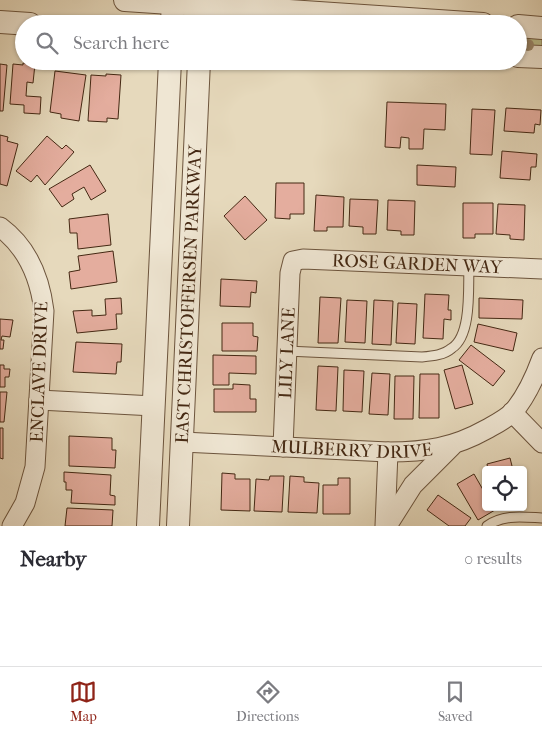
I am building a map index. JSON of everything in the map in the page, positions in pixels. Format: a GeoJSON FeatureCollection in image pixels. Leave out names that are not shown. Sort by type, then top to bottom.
{"type":"FeatureCollection","features":[{"type":"Feature","properties":{"kind":"street"},"geometry":{"type":"LineString","coordinates":[[125,0],[172,9],[314,15]]}},
{"type":"Feature","properties":{"kind":"street"},"geometry":{"type":"LineString","coordinates":[[0,22],[15,23]]}},
{"type":"Feature","properties":{"kind":"street"},"geometry":{"type":"LineString","coordinates":[[527,27],[542,28]]}},
{"type":"Feature","properties":{"kind":"street"},"geometry":{"type":"LineString","coordinates":[[527,56],[542,57]]}},
{"type":"Feature","properties":{"kind":"street","name":"EAST CHRISTOFFERSEN PARKWAY"},"geometry":{"type":"LineString","coordinates":[[148,526],[170,70]]}},
{"type":"Feature","properties":{"kind":"street","name":"EAST CHRISTOFFERSEN PARKWAY"},"geometry":{"type":"LineString","coordinates":[[178,521],[199,70]]}},
{"type":"Feature","properties":{"kind":"street","name":"ENCLAVE DRIVE"},"geometry":{"type":"LineString","coordinates":[[0,227],[13,238],[33,267],[40,289],[44,321],[36,456],[32,480],[25,503],[12,526]]}},
{"type":"Feature","properties":{"kind":"street","name":"ROSE GARDEN WAY"},"geometry":{"type":"LineString","coordinates":[[293,261],[303,259],[542,269]]}},
{"type":"Feature","properties":{"kind":"street","name":"LILY LANE"},"geometry":{"type":"LineString","coordinates":[[282,447],[290,272],[293,261]]}},
{"type":"Feature","properties":{"kind":"street","name":"MULBERRY DRIVE"},"geometry":{"type":"LineString","coordinates":[[182,442],[388,452],[429,451],[454,445],[476,436],[500,422],[512,412],[526,393],[542,358]]}},
{"type":"Feature","properties":{"kind":"street"},"geometry":{"type":"LineString","coordinates":[[39,400],[162,408],[167,416],[166,495],[168,506],[178,521]]}},
{"type":"Feature","properties":{"kind":"street"},"geometry":{"type":"LineString","coordinates":[[512,412],[542,443]]}},
{"type":"Feature","properties":{"kind":"street"},"geometry":{"type":"LineString","coordinates":[[386,526],[414,485],[454,445]]}},
{"type":"Feature","properties":{"kind":"street"},"geometry":{"type":"LineString","coordinates":[[386,526],[388,452]]}},
{"type":"Feature","properties":{"kind":"lane"},"geometry":{"type":"LineString","coordinates":[[286,351],[422,357],[439,355],[454,348],[462,335],[466,320],[469,266]]}},
{"type":"Feature","properties":{"kind":"lane"},"geometry":{"type":"LineString","coordinates":[[487,526],[508,516],[542,518]]}},
{"type":"Feature","properties":{"kind":"green space"},"geometry":{"type":"Polygon","coordinates":[[[527,36],[542,37],[542,48],[527,47],[527,36]]]}},
{"type":"Feature","properties":{"kind":"building"},"geometry":{"type":"Polygon","coordinates":[[[0,64],[7,65],[3,111],[0,111],[0,64]]]}},
{"type":"Feature","properties":{"kind":"building"},"geometry":{"type":"Polygon","coordinates":[[[13,64],[15,64],[15,70],[34,70],[33,83],[27,82],[26,96],[41,97],[40,114],[24,113],[24,105],[10,104],[13,64]]]}},
{"type":"Feature","properties":{"kind":"building"},"geometry":{"type":"Polygon","coordinates":[[[55,71],[86,75],[79,121],[61,118],[61,114],[50,112],[55,71]]]}},
{"type":"Feature","properties":{"kind":"building"},"geometry":{"type":"Polygon","coordinates":[[[106,74],[121,75],[118,119],[107,118],[107,122],[88,121],[91,75],[106,76],[106,74]]]}},
{"type":"Feature","properties":{"kind":"building"},"geometry":{"type":"Polygon","coordinates":[[[387,102],[446,104],[445,130],[424,129],[423,149],[409,149],[409,138],[401,137],[400,148],[385,147],[387,102]]]}},
{"type":"Feature","properties":{"kind":"building"},"geometry":{"type":"Polygon","coordinates":[[[506,108],[541,110],[540,125],[535,124],[534,133],[504,131],[506,108]]]}},
{"type":"Feature","properties":{"kind":"building"},"geometry":{"type":"Polygon","coordinates":[[[472,109],[495,110],[492,155],[470,154],[472,109]]]}},
{"type":"Feature","properties":{"kind":"building"},"geometry":{"type":"Polygon","coordinates":[[[0,135],[8,137],[7,141],[18,144],[7,186],[0,184],[0,135]]]}},
{"type":"Feature","properties":{"kind":"building"},"geometry":{"type":"Polygon","coordinates":[[[47,136],[62,149],[66,145],[74,152],[45,185],[37,175],[31,182],[16,171],[47,136]]]}},
{"type":"Feature","properties":{"kind":"building"},"geometry":{"type":"Polygon","coordinates":[[[502,151],[537,154],[536,167],[531,167],[530,180],[500,178],[502,151]]]}},
{"type":"Feature","properties":{"kind":"building"},"geometry":{"type":"Polygon","coordinates":[[[90,165],[106,191],[91,200],[84,187],[72,194],[74,199],[62,207],[49,189],[90,165]]]}},
{"type":"Feature","properties":{"kind":"building"},"geometry":{"type":"Polygon","coordinates":[[[417,165],[456,167],[455,187],[417,185],[417,165]]]}},
{"type":"Feature","properties":{"kind":"building"},"geometry":{"type":"Polygon","coordinates":[[[276,183],[304,183],[304,214],[290,214],[290,219],[275,218],[276,183]]]}},
{"type":"Feature","properties":{"kind":"building"},"geometry":{"type":"Polygon","coordinates":[[[316,195],[344,197],[343,227],[327,227],[327,231],[314,231],[316,195]]]}},
{"type":"Feature","properties":{"kind":"building"},"geometry":{"type":"Polygon","coordinates":[[[245,196],[267,220],[245,240],[224,216],[245,196]]]}},
{"type":"Feature","properties":{"kind":"building"},"geometry":{"type":"Polygon","coordinates":[[[350,199],[378,200],[376,234],[363,234],[363,227],[349,226],[350,199]]]}},
{"type":"Feature","properties":{"kind":"building"},"geometry":{"type":"Polygon","coordinates":[[[388,200],[415,201],[414,235],[401,235],[401,231],[387,230],[388,200]]]}},
{"type":"Feature","properties":{"kind":"building"},"geometry":{"type":"Polygon","coordinates":[[[463,203],[493,203],[493,234],[475,234],[475,238],[463,238],[463,203]]]}},
{"type":"Feature","properties":{"kind":"building"},"geometry":{"type":"Polygon","coordinates":[[[498,204],[525,205],[524,240],[510,239],[510,235],[496,234],[498,204]]]}},
{"type":"Feature","properties":{"kind":"building"},"geometry":{"type":"Polygon","coordinates":[[[108,214],[111,245],[78,249],[77,233],[70,233],[69,219],[108,214]]]}},
{"type":"Feature","properties":{"kind":"building"},"geometry":{"type":"Polygon","coordinates":[[[113,251],[117,282],[71,289],[69,272],[80,270],[78,256],[113,251]]]}},
{"type":"Feature","properties":{"kind":"building"},"geometry":{"type":"Polygon","coordinates":[[[221,279],[257,281],[256,293],[251,292],[250,307],[220,306],[221,279]]]}},
{"type":"Feature","properties":{"kind":"building"},"geometry":{"type":"Polygon","coordinates":[[[425,294],[449,295],[448,310],[451,310],[451,320],[444,319],[443,339],[423,338],[425,294]]]}},
{"type":"Feature","properties":{"kind":"building"},"geometry":{"type":"Polygon","coordinates":[[[320,297],[341,298],[338,343],[318,343],[320,297]]]}},
{"type":"Feature","properties":{"kind":"building"},"geometry":{"type":"Polygon","coordinates":[[[121,298],[122,314],[116,314],[117,329],[77,333],[73,311],[92,310],[92,316],[106,315],[105,299],[121,298]]]}},
{"type":"Feature","properties":{"kind":"building"},"geometry":{"type":"Polygon","coordinates":[[[479,298],[523,300],[522,319],[479,318],[479,298]]]}},
{"type":"Feature","properties":{"kind":"building"},"geometry":{"type":"Polygon","coordinates":[[[347,300],[367,301],[365,343],[345,342],[347,300]]]}},
{"type":"Feature","properties":{"kind":"building"},"geometry":{"type":"Polygon","coordinates":[[[374,300],[393,301],[391,345],[372,344],[374,300]]]}},
{"type":"Feature","properties":{"kind":"building"},"geometry":{"type":"Polygon","coordinates":[[[398,303],[417,304],[415,344],[396,343],[398,303]]]}},
{"type":"Feature","properties":{"kind":"building"},"geometry":{"type":"Polygon","coordinates":[[[0,319],[13,320],[10,337],[2,336],[1,340],[4,340],[3,349],[0,349],[0,319]]]}},
{"type":"Feature","properties":{"kind":"building"},"geometry":{"type":"Polygon","coordinates":[[[222,323],[253,323],[253,336],[258,337],[257,351],[222,351],[222,323]]]}},
{"type":"Feature","properties":{"kind":"building"},"geometry":{"type":"Polygon","coordinates":[[[478,324],[517,333],[513,351],[474,342],[478,324]]]}},
{"type":"Feature","properties":{"kind":"building"},"geometry":{"type":"Polygon","coordinates":[[[76,342],[122,344],[121,362],[117,362],[116,374],[73,372],[76,342]]]}},
{"type":"Feature","properties":{"kind":"building"},"geometry":{"type":"Polygon","coordinates":[[[471,345],[505,371],[493,386],[459,360],[471,345]]]}},
{"type":"Feature","properties":{"kind":"building"},"geometry":{"type":"Polygon","coordinates":[[[213,355],[256,356],[256,374],[229,373],[229,385],[213,385],[213,355]]]}},
{"type":"Feature","properties":{"kind":"building"},"geometry":{"type":"Polygon","coordinates":[[[0,365],[4,365],[4,369],[10,369],[9,377],[5,377],[5,387],[0,387],[0,365]]]}},
{"type":"Feature","properties":{"kind":"building"},"geometry":{"type":"Polygon","coordinates":[[[462,365],[473,404],[455,409],[444,370],[462,365]]]}},
{"type":"Feature","properties":{"kind":"building"},"geometry":{"type":"Polygon","coordinates":[[[318,366],[338,367],[336,411],[316,410],[318,366]]]}},
{"type":"Feature","properties":{"kind":"building"},"geometry":{"type":"Polygon","coordinates":[[[344,370],[364,371],[362,412],[343,411],[344,370]]]}},
{"type":"Feature","properties":{"kind":"building"},"geometry":{"type":"Polygon","coordinates":[[[372,373],[390,374],[388,415],[369,414],[372,373]]]}},
{"type":"Feature","properties":{"kind":"building"},"geometry":{"type":"Polygon","coordinates":[[[420,374],[439,374],[439,418],[419,418],[420,374]]]}},
{"type":"Feature","properties":{"kind":"building"},"geometry":{"type":"Polygon","coordinates":[[[395,376],[414,376],[413,419],[394,419],[395,376]]]}},
{"type":"Feature","properties":{"kind":"building"},"geometry":{"type":"Polygon","coordinates":[[[233,384],[250,385],[250,399],[256,399],[256,412],[214,412],[214,389],[233,389],[233,384]]]}},
{"type":"Feature","properties":{"kind":"building"},"geometry":{"type":"Polygon","coordinates":[[[0,392],[7,392],[4,422],[0,422],[0,392]]]}},
{"type":"Feature","properties":{"kind":"building"},"geometry":{"type":"Polygon","coordinates":[[[0,428],[3,428],[3,459],[0,458],[0,428]]]}},
{"type":"Feature","properties":{"kind":"building"},"geometry":{"type":"Polygon","coordinates":[[[69,436],[112,438],[112,450],[116,450],[115,468],[69,466],[69,436]]]}},
{"type":"Feature","properties":{"kind":"building"},"geometry":{"type":"Polygon","coordinates":[[[510,458],[512,466],[487,466],[487,464],[510,458]]]}},
{"type":"Feature","properties":{"kind":"building"},"geometry":{"type":"Polygon","coordinates":[[[64,472],[111,475],[110,495],[115,496],[115,505],[71,503],[72,490],[66,490],[64,472]]]}},
{"type":"Feature","properties":{"kind":"building"},"geometry":{"type":"Polygon","coordinates":[[[222,473],[235,474],[235,479],[250,479],[250,511],[221,510],[222,473]]]}},
{"type":"Feature","properties":{"kind":"building"},"geometry":{"type":"Polygon","coordinates":[[[474,474],[482,488],[482,511],[493,511],[478,520],[457,484],[474,474]]]}},
{"type":"Feature","properties":{"kind":"building"},"geometry":{"type":"Polygon","coordinates":[[[270,476],[284,476],[282,512],[254,511],[256,479],[269,480],[270,476]]]}},
{"type":"Feature","properties":{"kind":"building"},"geometry":{"type":"Polygon","coordinates":[[[290,476],[304,477],[304,482],[319,483],[317,513],[288,512],[290,476]]]}},
{"type":"Feature","properties":{"kind":"building"},"geometry":{"type":"Polygon","coordinates":[[[338,478],[350,478],[350,514],[323,514],[323,485],[338,485],[338,478]]]}},
{"type":"Feature","properties":{"kind":"building"},"geometry":{"type":"Polygon","coordinates":[[[438,495],[471,518],[465,526],[449,526],[427,510],[438,495]]]}},
{"type":"Feature","properties":{"kind":"building"},"geometry":{"type":"Polygon","coordinates":[[[67,508],[113,510],[112,526],[65,526],[67,508]]]}}]}
